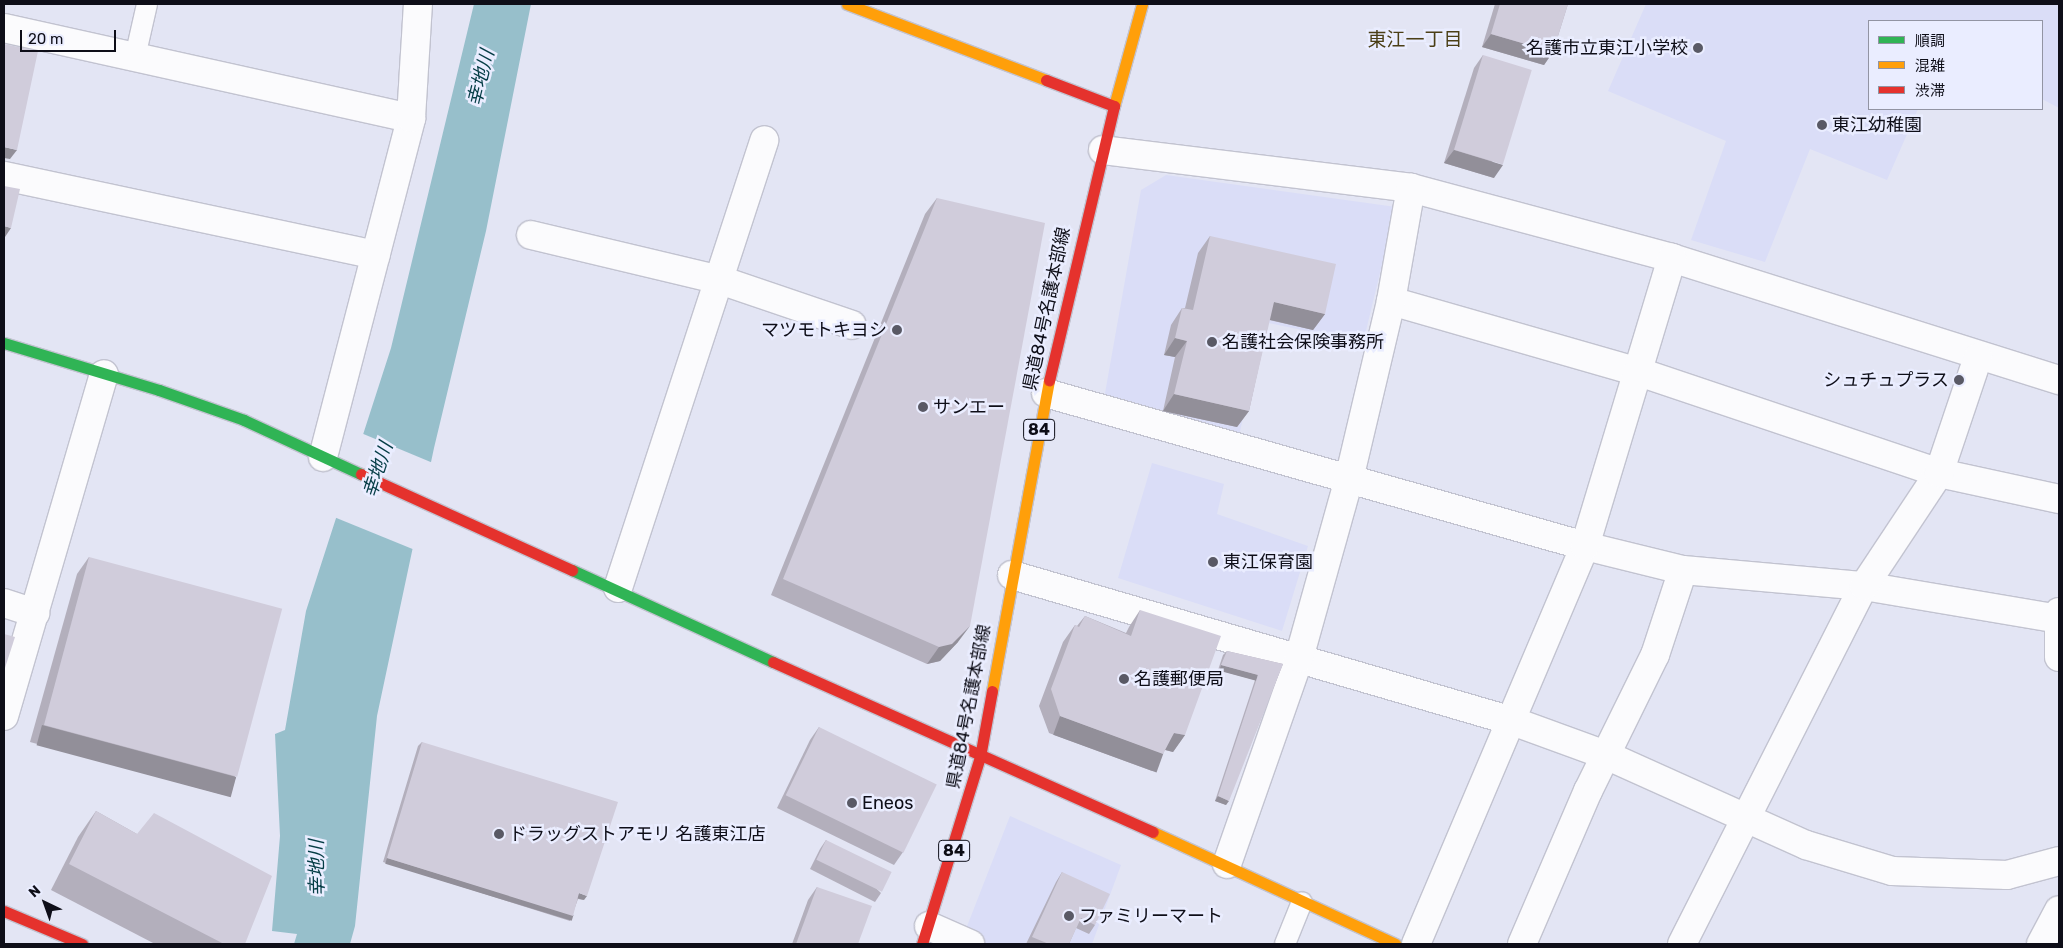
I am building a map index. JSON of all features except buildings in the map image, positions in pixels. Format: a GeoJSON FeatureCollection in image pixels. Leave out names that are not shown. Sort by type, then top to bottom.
{"type":"FeatureCollection","features":[{"type":"Feature","properties":{"kind":"street"},"geometry":{"type":"LineString","coordinates":[[330,461],[376,255],[411,118],[418,4]]}},
{"type":"Feature","properties":{"kind":"street"},"geometry":{"type":"LineString","coordinates":[[847,4],[1114,106]]}},
{"type":"Feature","properties":{"kind":"street","name":"県道84号名護本部線"},"geometry":{"type":"LineString","coordinates":[[926,935],[980,757],[1046,392],[1103,150],[1142,4]]}},
{"type":"Feature","properties":{"kind":"street"},"geometry":{"type":"LineString","coordinates":[[4,28],[411,118]]}},
{"type":"Feature","properties":{"kind":"street"},"geometry":{"type":"LineString","coordinates":[[618,588],[720,280],[764,140]]}},
{"type":"Feature","properties":{"kind":"street"},"geometry":{"type":"LineString","coordinates":[[1103,150],[1411,188],[1672,258],[1978,357],[2059,380]]}},
{"type":"Feature","properties":{"kind":"street"},"geometry":{"type":"LineString","coordinates":[[4,176],[376,255]]}},
{"type":"Feature","properties":{"kind":"street"},"geometry":{"type":"LineString","coordinates":[[1227,864],[1299,658],[1349,479],[1391,301],[1411,188]]}},
{"type":"Feature","properties":{"kind":"street"},"geometry":{"type":"LineString","coordinates":[[531,235],[720,280],[852,325]]}},
{"type":"Feature","properties":{"kind":"street"},"geometry":{"type":"LineString","coordinates":[[1416,944],[1586,546],[1672,258]]}},
{"type":"Feature","properties":{"kind":"street"},"geometry":{"type":"LineString","coordinates":[[1391,301],[1639,372],[1939,473],[2059,499]]}},
{"type":"Feature","properties":{"kind":"street"},"geometry":{"type":"LineString","coordinates":[[4,344],[104,374],[244,420],[330,461],[425,500],[618,588],[980,757],[1227,864],[1302,902],[1396,944]]}},
{"type":"Feature","properties":{"kind":"street"},"geometry":{"type":"LineString","coordinates":[[1682,944],[1864,586],[1939,473],[1978,357]]}},
{"type":"Feature","properties":{"kind":"street"},"geometry":{"type":"LineString","coordinates":[[4,716],[104,374]]}},
{"type":"Feature","properties":{"kind":"street"},"geometry":{"type":"LineString","coordinates":[[1046,392],[1586,546],[1683,570],[1864,586],[2059,617],[2059,657]]}},
{"type":"Feature","properties":{"kind":"street"},"geometry":{"type":"LineString","coordinates":[[1522,944],[1588,791],[1608,756],[1655,655],[1683,570]]}},
{"type":"Feature","properties":{"kind":"street"},"geometry":{"type":"LineString","coordinates":[[1012,575],[1512,721],[1608,756],[1747,816],[1806,845],[1892,871],[2007,874],[2059,861]]}},
{"type":"Feature","properties":{"kind":"street"},"geometry":{"type":"LineString","coordinates":[[4,603],[35,613]]}},
{"type":"Feature","properties":{"kind":"street"},"geometry":{"type":"LineString","coordinates":[[2041,944],[2059,910]]}},
{"type":"Feature","properties":{"kind":"street"},"geometry":{"type":"LineString","coordinates":[[4,911],[82,944]]}},
{"type":"Feature","properties":{"kind":"street"},"geometry":{"type":"LineString","coordinates":[[926,935],[970,944]]}},
{"type":"Feature","properties":{"kind":"lane"},"geometry":{"type":"LineString","coordinates":[[135,57],[147,4]]}},
{"type":"Feature","properties":{"kind":"lane"},"geometry":{"type":"LineString","coordinates":[[1286,944],[1302,902]]}},
{"type":"Feature","properties":{"kind":"shaded area"},"geometry":{"type":"Polygon","coordinates":[[[1646,4],[2059,4],[2059,108],[2043,100],[2043,20],[1868,20],[1868,110],[1918,110],[1887,180],[1810,149],[1765,262],[1691,240],[1726,141],[1608,91],[1646,4]]]}},
{"type":"Feature","properties":{"kind":"shaded area"},"geometry":{"type":"Polygon","coordinates":[[[1166,175],[1396,207],[1363,343],[1264,322],[1239,436],[1104,399],[1141,190],[1166,175]]]}},
{"type":"Feature","properties":{"kind":"shaded area","name":"東江保育園"},"geometry":{"type":"Polygon","coordinates":[[[1152,463],[1224,484],[1217,514],[1308,546],[1282,631],[1118,578],[1152,463]]]}},
{"type":"Feature","properties":{"kind":"shaded area"},"geometry":{"type":"Polygon","coordinates":[[[1010,816],[1121,865],[1092,944],[989,944],[964,934],[1010,816]]]}},
{"type":"Feature","properties":{"kind":"water","name":"幸地川"},"geometry":{"type":"Polygon","coordinates":[[[474,4],[531,4],[486,231],[434,448],[377,716],[355,926],[350,944],[294,944],[297,934],[272,931],[280,836],[275,734],[285,730],[306,611],[391,348],[474,4]]]}},
{"type":"Feature","properties":{"kind":"pier"},"geometry":{"type":"Polygon","coordinates":[[[361,433],[433,463],[415,550],[334,517],[361,433]]]}},
{"type":"Feature","properties":{"kind":"traffic: fast"},"geometry":{"type":"LineString","coordinates":[[4,343],[159,390],[244,420],[361,474]]}},
{"type":"Feature","properties":{"kind":"traffic: fast"},"geometry":{"type":"LineString","coordinates":[[572,570],[773,662]]}},
{"type":"Feature","properties":{"kind":"traffic: slow"},"geometry":{"type":"LineString","coordinates":[[847,4],[1046,80]]}},
{"type":"Feature","properties":{"kind":"traffic: slow"},"geometry":{"type":"LineString","coordinates":[[1114,106],[1142,4]]}},
{"type":"Feature","properties":{"kind":"traffic: slow"},"geometry":{"type":"LineString","coordinates":[[992,691],[1049,380]]}},
{"type":"Feature","properties":{"kind":"traffic: slow"},"geometry":{"type":"LineString","coordinates":[[1153,832],[1395,944]]}},
{"type":"Feature","properties":{"kind":"traffic: jam"},"geometry":{"type":"LineString","coordinates":[[1046,80],[1114,106],[1049,380]]}},
{"type":"Feature","properties":{"kind":"traffic: jam"},"geometry":{"type":"LineString","coordinates":[[361,474],[572,570]]}},
{"type":"Feature","properties":{"kind":"traffic: jam"},"geometry":{"type":"LineString","coordinates":[[773,662],[1153,832]]}},
{"type":"Feature","properties":{"kind":"traffic: jam"},"geometry":{"type":"LineString","coordinates":[[922,944],[980,757],[992,691]]}},
{"type":"Feature","properties":{"kind":"traffic: jam"},"geometry":{"type":"LineString","coordinates":[[4,911],[82,944]]}},
{"type":"Feature","properties":{"kind":"place","name":"名護市立東江小学校"},"geometry":{"type":"Point","coordinates":[1698,48]}},
{"type":"Feature","properties":{"kind":"place","name":"東江幼稚園"},"geometry":{"type":"Point","coordinates":[1822,125]}},
{"type":"Feature","properties":{"kind":"place","name":"マツモトキヨシ"},"geometry":{"type":"Point","coordinates":[897,330]}},
{"type":"Feature","properties":{"kind":"place","name":"名護社会保険事務所"},"geometry":{"type":"Point","coordinates":[1212,342]}},
{"type":"Feature","properties":{"kind":"place","name":"シュチュプラス"},"geometry":{"type":"Point","coordinates":[1959,380]}},
{"type":"Feature","properties":{"kind":"place","name":"サンエー"},"geometry":{"type":"Point","coordinates":[923,407]}},
{"type":"Feature","properties":{"kind":"place","name":"東江保育園"},"geometry":{"type":"Point","coordinates":[1213,562]}},
{"type":"Feature","properties":{"kind":"place","name":"名護郵便局"},"geometry":{"type":"Point","coordinates":[1124,679]}},
{"type":"Feature","properties":{"kind":"place","name":"Eneos"},"geometry":{"type":"Point","coordinates":[852,803]}},
{"type":"Feature","properties":{"kind":"place","name":"ドラッグストアモリ 名護東江店"},"geometry":{"type":"Point","coordinates":[499,834]}},
{"type":"Feature","properties":{"kind":"place","name":"ファミリーマート"},"geometry":{"type":"Point","coordinates":[1069,916]}},
{"type":"Feature","properties":{"kind":"district","name":"東江一丁目"},"geometry":{"type":"Point","coordinates":[1415,40]}}]}
